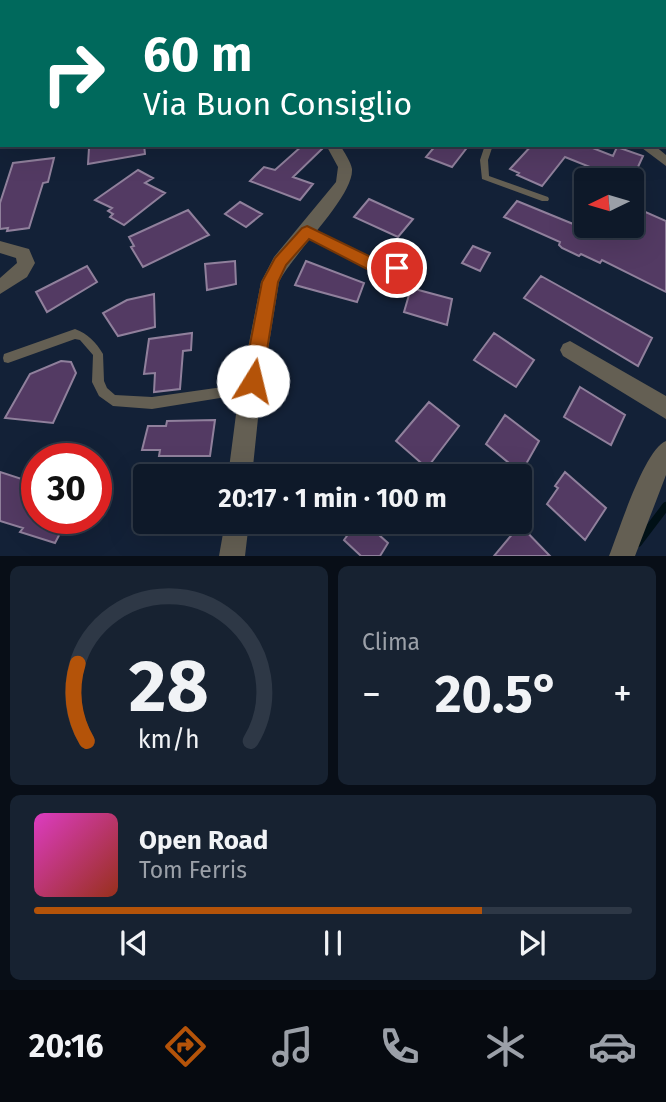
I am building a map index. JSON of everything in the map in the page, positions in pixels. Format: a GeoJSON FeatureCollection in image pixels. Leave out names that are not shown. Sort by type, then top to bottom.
{"type":"FeatureCollection","features":[{"type":"Feature","properties":{"kind":"street"},"geometry":{"type":"LineString","coordinates":[[241,464],[242,441],[270,282],[280,262],[307,231],[345,179],[344,162],[334,147]]}},
{"type":"Feature","properties":{"kind":"street"},"geometry":{"type":"LineString","coordinates":[[647,147],[666,162]]}},
{"type":"Feature","properties":{"kind":"street"},"geometry":{"type":"LineString","coordinates":[[0,247],[23,254],[26,262],[20,272],[0,286]]}},
{"type":"Feature","properties":{"kind":"street"},"geometry":{"type":"LineString","coordinates":[[570,350],[666,408]]}},
{"type":"Feature","properties":{"kind":"street"},"geometry":{"type":"LineString","coordinates":[[622,556],[649,483],[666,452]]}},
{"type":"Feature","properties":{"kind":"street"},"geometry":{"type":"LineString","coordinates":[[232,556],[235,534]]}},
{"type":"Feature","properties":{"kind":"lane"},"geometry":{"type":"LineString","coordinates":[[488,147],[484,160],[485,177],[545,199]]}},
{"type":"Feature","properties":{"kind":"lane"},"geometry":{"type":"LineString","coordinates":[[307,231],[372,265],[397,268]]}},
{"type":"Feature","properties":{"kind":"lane"},"geometry":{"type":"LineString","coordinates":[[8,358],[75,334],[84,337],[98,354],[98,382],[103,392],[113,400],[152,403],[251,388]]}},
{"type":"Feature","properties":{"kind":"building"},"geometry":{"type":"Polygon","coordinates":[[[144,147],[145,154],[88,164],[89,148],[144,147]]]}},
{"type":"Feature","properties":{"kind":"building"},"geometry":{"type":"Polygon","coordinates":[[[301,147],[324,147],[293,177],[313,184],[300,200],[250,181],[264,167],[275,170],[301,147]]]}},
{"type":"Feature","properties":{"kind":"building"},"geometry":{"type":"Polygon","coordinates":[[[434,147],[467,147],[452,167],[426,157],[434,147]]]}},
{"type":"Feature","properties":{"kind":"building"},"geometry":{"type":"Polygon","coordinates":[[[530,147],[590,147],[613,156],[617,147],[643,156],[638,168],[592,168],[565,157],[542,186],[517,175],[519,173],[510,169],[530,147]]]}},
{"type":"Feature","properties":{"kind":"building"},"geometry":{"type":"Polygon","coordinates":[[[54,158],[48,182],[43,183],[29,228],[7,231],[8,228],[0,229],[0,203],[13,163],[54,158]]]}},
{"type":"Feature","properties":{"kind":"building"},"geometry":{"type":"Polygon","coordinates":[[[138,170],[153,178],[145,183],[165,193],[124,225],[110,217],[113,214],[108,211],[112,208],[95,200],[138,170]]]}},
{"type":"Feature","properties":{"kind":"building"},"geometry":{"type":"Polygon","coordinates":[[[369,199],[413,219],[398,237],[354,217],[369,199]]]}},
{"type":"Feature","properties":{"kind":"building"},"geometry":{"type":"Polygon","coordinates":[[[517,201],[574,224],[574,238],[644,238],[644,211],[666,221],[666,292],[602,260],[600,263],[581,254],[579,256],[562,248],[560,242],[504,217],[517,201]]]}},
{"type":"Feature","properties":{"kind":"building"},"geometry":{"type":"Polygon","coordinates":[[[240,202],[262,214],[246,227],[225,214],[240,202]]]}},
{"type":"Feature","properties":{"kind":"building"},"geometry":{"type":"Polygon","coordinates":[[[188,210],[209,235],[143,267],[131,247],[134,246],[129,237],[188,210]]]}},
{"type":"Feature","properties":{"kind":"building"},"geometry":{"type":"Polygon","coordinates":[[[473,246],[490,253],[480,271],[462,263],[473,246]]]}},
{"type":"Feature","properties":{"kind":"building"},"geometry":{"type":"Polygon","coordinates":[[[235,261],[236,284],[207,290],[205,264],[235,261]]]}},
{"type":"Feature","properties":{"kind":"building"},"geometry":{"type":"Polygon","coordinates":[[[306,261],[364,283],[357,302],[295,285],[306,261]]]}},
{"type":"Feature","properties":{"kind":"building"},"geometry":{"type":"Polygon","coordinates":[[[87,266],[97,282],[47,312],[36,292],[87,266]]]}},
{"type":"Feature","properties":{"kind":"building"},"geometry":{"type":"Polygon","coordinates":[[[541,276],[652,338],[638,366],[524,298],[541,276]]]}},
{"type":"Feature","properties":{"kind":"building"},"geometry":{"type":"Polygon","coordinates":[[[411,288],[452,299],[447,325],[404,312],[411,288]]]}},
{"type":"Feature","properties":{"kind":"building"},"geometry":{"type":"Polygon","coordinates":[[[154,294],[155,327],[118,336],[103,313],[127,300],[154,294]]]}},
{"type":"Feature","properties":{"kind":"building"},"geometry":{"type":"Polygon","coordinates":[[[192,333],[191,350],[183,351],[180,389],[154,392],[155,373],[144,374],[149,339],[192,333]]]}},
{"type":"Feature","properties":{"kind":"building"},"geometry":{"type":"Polygon","coordinates":[[[494,333],[534,360],[516,387],[474,360],[494,333]]]}},
{"type":"Feature","properties":{"kind":"building"},"geometry":{"type":"Polygon","coordinates":[[[61,361],[71,362],[76,373],[53,423],[5,418],[30,374],[61,361]]]}},
{"type":"Feature","properties":{"kind":"building"},"geometry":{"type":"Polygon","coordinates":[[[580,387],[625,415],[611,445],[564,417],[580,387]]]}},
{"type":"Feature","properties":{"kind":"building"},"geometry":{"type":"Polygon","coordinates":[[[429,402],[459,426],[430,464],[422,464],[396,441],[429,402]]]}},
{"type":"Feature","properties":{"kind":"building"},"geometry":{"type":"Polygon","coordinates":[[[505,415],[539,441],[526,464],[510,464],[486,444],[505,415]]]}},
{"type":"Feature","properties":{"kind":"building"},"geometry":{"type":"Polygon","coordinates":[[[215,420],[210,456],[159,456],[160,450],[142,450],[148,426],[166,426],[167,421],[215,420]]]}},
{"type":"Feature","properties":{"kind":"building"},"geometry":{"type":"Polygon","coordinates":[[[0,472],[21,479],[21,527],[0,521],[0,472]]]}},
{"type":"Feature","properties":{"kind":"building"},"geometry":{"type":"Polygon","coordinates":[[[565,472],[606,508],[585,540],[547,504],[565,472]]]}},
{"type":"Feature","properties":{"kind":"building"},"geometry":{"type":"Polygon","coordinates":[[[26,534],[60,534],[55,543],[26,534]]]}},
{"type":"Feature","properties":{"kind":"building"},"geometry":{"type":"Polygon","coordinates":[[[348,534],[378,534],[388,543],[380,556],[361,556],[344,540],[348,534]]]}},
{"type":"Feature","properties":{"kind":"building"},"geometry":{"type":"Polygon","coordinates":[[[512,534],[529,534],[550,556],[494,556],[512,534]]]}},
{"type":"Feature","properties":{"kind":"waterway"},"geometry":{"type":"LineString","coordinates":[[638,543],[666,506]]}},
{"type":"Feature","properties":{"kind":"route"},"geometry":{"type":"LineString","coordinates":[[253,381],[270,282],[280,262],[307,231],[372,265],[397,268]]}}]}
